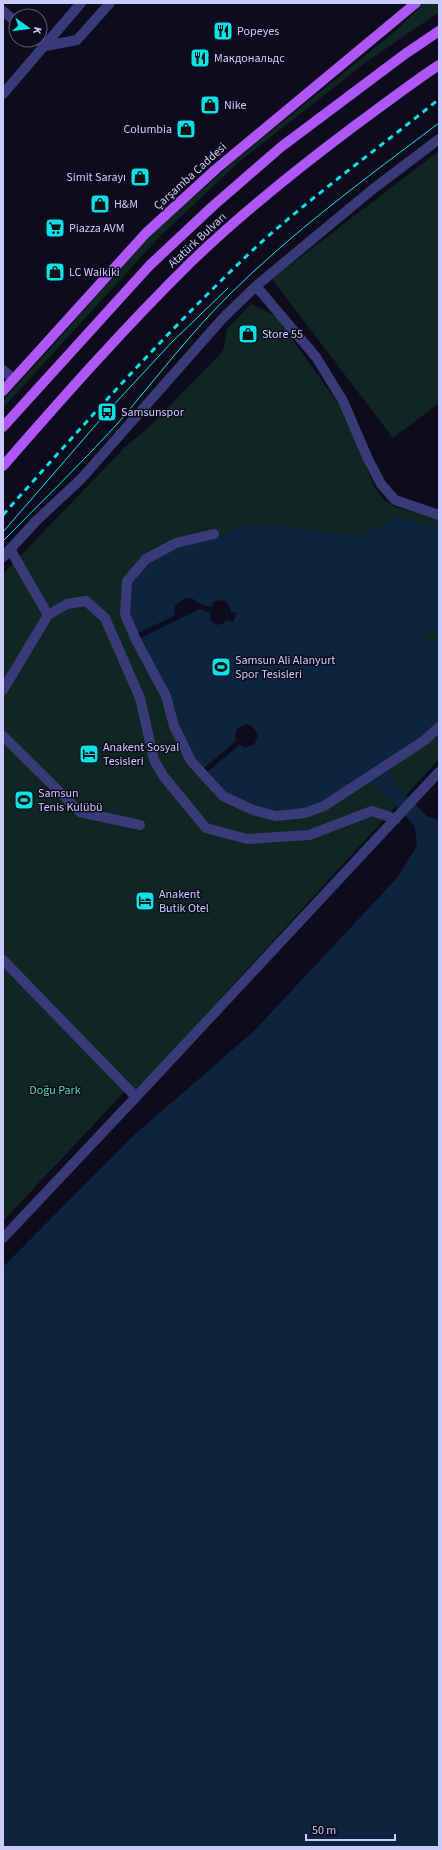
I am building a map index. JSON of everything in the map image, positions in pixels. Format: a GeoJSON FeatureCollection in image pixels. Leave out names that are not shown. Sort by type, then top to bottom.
{"type":"FeatureCollection","features":[{"type":"Feature","properties":{"kind":"main road","name":"Çarşamba Caddesi"},"geometry":{"type":"LineString","coordinates":[[3,391],[146,233],[216,169],[416,3]]}},
{"type":"Feature","properties":{"kind":"main road","name":"Atatürk Bulvarı"},"geometry":{"type":"LineString","coordinates":[[3,427],[150,266],[213,206],[281,147],[405,54],[439,31]]}},
{"type":"Feature","properties":{"kind":"main road","name":"Atatürk Bulvarı"},"geometry":{"type":"LineString","coordinates":[[3,466],[130,324],[192,261],[261,199],[315,155],[439,65]]}},
{"type":"Feature","properties":{"kind":"street"},"geometry":{"type":"LineString","coordinates":[[48,36],[81,3]]}},
{"type":"Feature","properties":{"kind":"street"},"geometry":{"type":"LineString","coordinates":[[48,42],[77,40],[110,3]]}},
{"type":"Feature","properties":{"kind":"street"},"geometry":{"type":"LineString","coordinates":[[3,94],[37,48]]}},
{"type":"Feature","properties":{"kind":"street"},"geometry":{"type":"LineString","coordinates":[[3,557],[36,521],[81,479],[224,318],[256,286],[373,189],[439,139]]}},
{"type":"Feature","properties":{"kind":"street"},"geometry":{"type":"LineString","coordinates":[[256,286],[316,357],[344,401],[368,459],[381,484],[395,500],[439,515]]}},
{"type":"Feature","properties":{"kind":"street"},"geometry":{"type":"LineString","coordinates":[[3,370],[13,379]]}},
{"type":"Feature","properties":{"kind":"street"},"geometry":{"type":"LineString","coordinates":[[214,534],[176,543],[146,559],[127,581],[125,614],[136,640],[166,696],[174,726],[191,761],[223,796],[253,810],[276,816],[305,813],[324,806],[425,740],[439,727]]}},
{"type":"Feature","properties":{"kind":"street"},"geometry":{"type":"LineString","coordinates":[[10,549],[48,615]]}},
{"type":"Feature","properties":{"kind":"street"},"geometry":{"type":"LineString","coordinates":[[3,690],[48,615],[67,604],[86,601],[104,618],[140,698],[154,760],[164,777],[206,828],[247,839],[309,835],[372,811],[396,819]]}},
{"type":"Feature","properties":{"kind":"street"},"geometry":{"type":"LineString","coordinates":[[3,736],[80,812],[140,825]]}},
{"type":"Feature","properties":{"kind":"street"},"geometry":{"type":"LineString","coordinates":[[3,1238],[439,772]]}},
{"type":"Feature","properties":{"kind":"street"},"geometry":{"type":"LineString","coordinates":[[3,960],[136,1097]]}},
{"type":"Feature","properties":{"kind":"green space"},"geometry":{"type":"Polygon","coordinates":[[[424,3],[439,3],[439,12],[365,63],[240,161],[159,237],[3,408],[3,401],[152,234],[238,158],[397,30],[424,3]]]}},
{"type":"Feature","properties":{"kind":"green space"},"geometry":{"type":"Polygon","coordinates":[[[439,151],[439,403],[393,438],[272,279],[439,151]]]}},
{"type":"Feature","properties":{"kind":"green space","name":"Samsun Ali Alanyurt Spor Tesisleri"},"geometry":{"type":"Polygon","coordinates":[[[251,304],[276,316],[342,409],[375,488],[384,500],[395,507],[439,519],[439,759],[135,1092],[3,954],[3,574],[125,447],[149,427],[223,351],[227,329],[251,304]]]}},
{"type":"Feature","properties":{"kind":"green space","name":"Doğu Park"},"geometry":{"type":"Polygon","coordinates":[[[3,966],[128,1088],[3,1221],[3,966]]]}},
{"type":"Feature","properties":{"kind":"water"},"geometry":{"type":"Polygon","coordinates":[[[397,518],[439,527],[439,629],[424,635],[427,642],[439,637],[439,723],[423,736],[388,759],[391,776],[398,788],[427,816],[439,821],[439,1847],[3,1847],[3,1267],[132,1137],[254,1031],[397,878],[417,846],[415,827],[388,796],[362,777],[326,800],[306,809],[275,812],[264,809],[224,792],[190,753],[182,736],[174,703],[130,619],[128,595],[131,579],[164,553],[177,546],[217,538],[242,526],[290,526],[358,537],[397,518]]]}},
{"type":"Feature","properties":{"kind":"pier"},"geometry":{"type":"Polygon","coordinates":[[[185,598],[193,599],[200,604],[211,607],[215,601],[224,600],[229,605],[231,612],[237,613],[233,622],[227,620],[224,623],[217,625],[211,621],[210,613],[200,609],[140,638],[138,633],[174,616],[175,606],[185,598]]]}},
{"type":"Feature","properties":{"kind":"pier"},"geometry":{"type":"Polygon","coordinates":[[[247,724],[252,726],[257,733],[258,737],[254,745],[245,748],[239,745],[206,773],[203,769],[236,741],[236,731],[239,727],[247,724]]]}},
{"type":"Feature","properties":{"kind":"tram line"},"geometry":{"type":"LineString","coordinates":[[3,541],[118,423],[199,327],[252,273],[330,206],[439,123]]}},
{"type":"Feature","properties":{"kind":"tram line"},"geometry":{"type":"LineString","coordinates":[[3,532],[107,412],[172,342],[228,288]]}},
{"type":"Feature","properties":{"kind":"railway"},"geometry":{"type":"LineString","coordinates":[[3,515],[189,312],[255,248],[277,228],[439,99]]}},
{"type":"Feature","properties":{"kind":"place","name":"Popeyes"},"geometry":{"type":"Point","coordinates":[223,31]}},
{"type":"Feature","properties":{"kind":"place","name":"Макдональдс"},"geometry":{"type":"Point","coordinates":[200,58]}},
{"type":"Feature","properties":{"kind":"place","name":"Nike"},"geometry":{"type":"Point","coordinates":[210,105]}},
{"type":"Feature","properties":{"kind":"place","name":"Columbia"},"geometry":{"type":"Point","coordinates":[186,129]}},
{"type":"Feature","properties":{"kind":"place","name":"Simit Sarayı"},"geometry":{"type":"Point","coordinates":[140,177]}},
{"type":"Feature","properties":{"kind":"place","name":"H&M"},"geometry":{"type":"Point","coordinates":[100,204]}},
{"type":"Feature","properties":{"kind":"place","name":"Piazza AVM"},"geometry":{"type":"Point","coordinates":[55,228]}},
{"type":"Feature","properties":{"kind":"place","name":"LC Waikiki"},"geometry":{"type":"Point","coordinates":[55,272]}},
{"type":"Feature","properties":{"kind":"place","name":"Store 55"},"geometry":{"type":"Point","coordinates":[248,334]}},
{"type":"Feature","properties":{"kind":"place","name":"Samsunspor"},"geometry":{"type":"Point","coordinates":[107,412]}},
{"type":"Feature","properties":{"kind":"place","name":"Samsun Ali Alanyurt Spor Tesisleri"},"geometry":{"type":"Point","coordinates":[221,667]}},
{"type":"Feature","properties":{"kind":"place","name":"Anakent Sosyal Tesisleri"},"geometry":{"type":"Point","coordinates":[89,754]}},
{"type":"Feature","properties":{"kind":"place","name":"Samsun Tenis Kulübü"},"geometry":{"type":"Point","coordinates":[24,800]}},
{"type":"Feature","properties":{"kind":"place","name":"Anakent Butik Otel"},"geometry":{"type":"Point","coordinates":[145,901]}}]}
